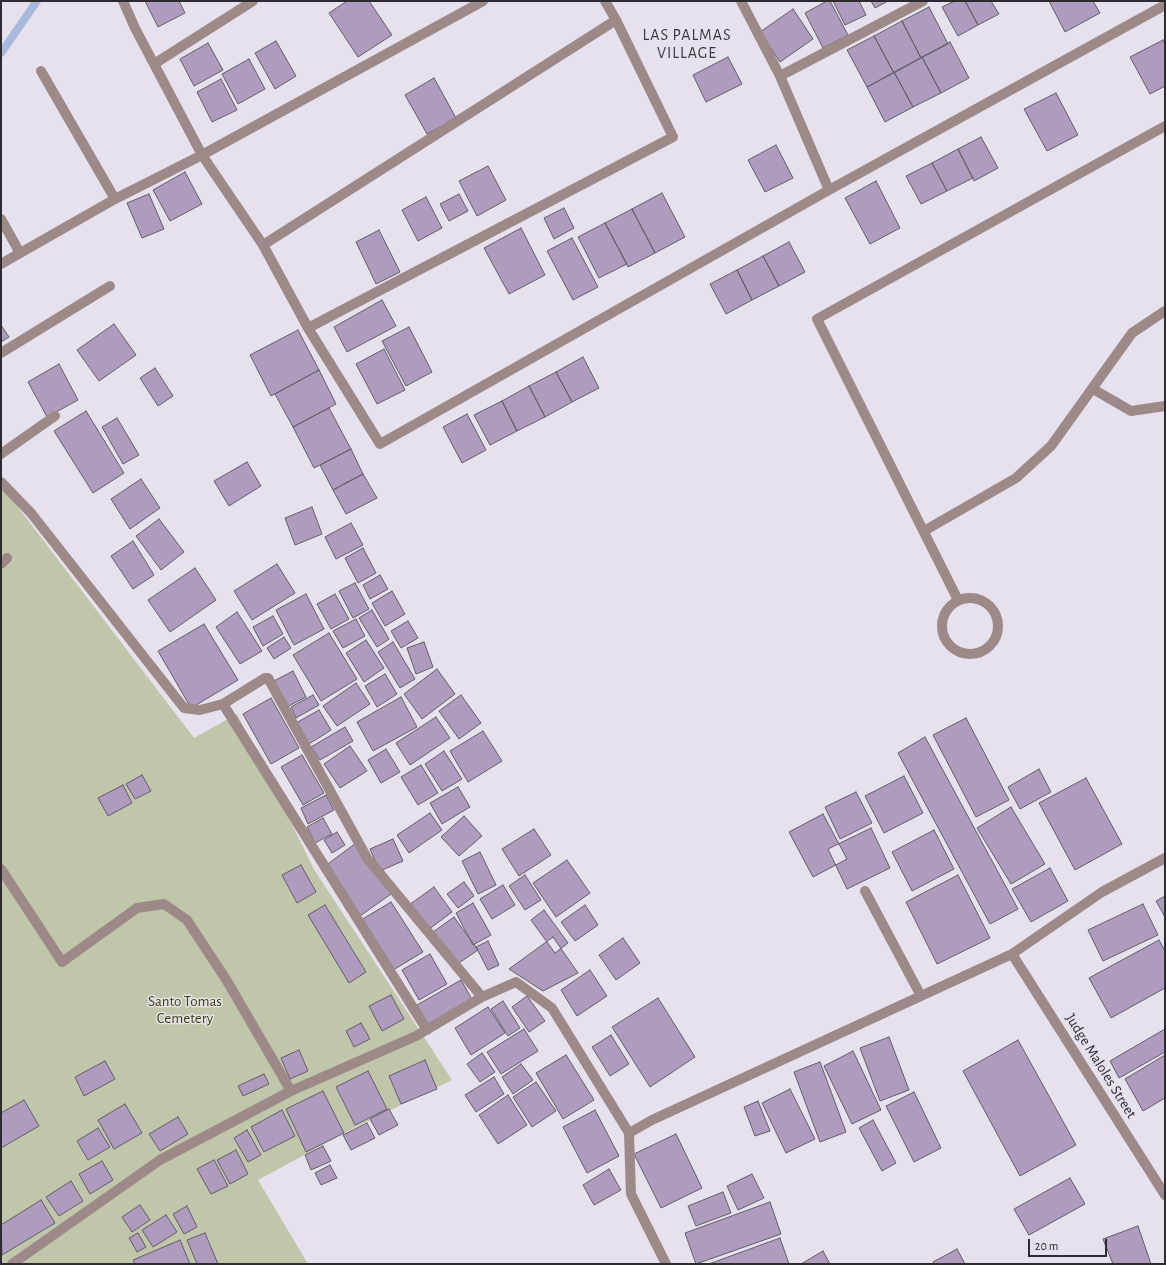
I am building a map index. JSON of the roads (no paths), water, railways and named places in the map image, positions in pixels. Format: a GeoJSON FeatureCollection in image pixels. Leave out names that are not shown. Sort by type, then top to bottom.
{"type":"FeatureCollection","features":[{"type":"Feature","properties":{"kind":"street"},"geometry":{"type":"LineString","coordinates":[[123,1],[134,28],[202,155],[263,244],[308,328],[380,444],[829,190],[1165,5]]}},
{"type":"Feature","properties":{"kind":"street"},"geometry":{"type":"LineString","coordinates":[[154,64],[253,1]]}},
{"type":"Feature","properties":{"kind":"street"},"geometry":{"type":"LineString","coordinates":[[1,264],[114,199],[202,155],[483,1]]}},
{"type":"Feature","properties":{"kind":"street"},"geometry":{"type":"LineString","coordinates":[[308,328],[673,137],[616,20],[605,1]]}},
{"type":"Feature","properties":{"kind":"street"},"geometry":{"type":"LineString","coordinates":[[741,1],[780,76],[829,190]]}},
{"type":"Feature","properties":{"kind":"street"},"geometry":{"type":"LineString","coordinates":[[780,76],[923,1]]}},
{"type":"Feature","properties":{"kind":"street"},"geometry":{"type":"LineString","coordinates":[[263,244],[616,20]]}},
{"type":"Feature","properties":{"kind":"street"},"geometry":{"type":"LineString","coordinates":[[41,71],[114,199]]}},
{"type":"Feature","properties":{"kind":"street"},"geometry":{"type":"LineString","coordinates":[[958,600],[817,319],[1165,126]]}},
{"type":"Feature","properties":{"kind":"street"},"geometry":{"type":"LineString","coordinates":[[1,219],[20,253]]}},
{"type":"Feature","properties":{"kind":"street"},"geometry":{"type":"LineString","coordinates":[[1,353],[110,286]]}},
{"type":"Feature","properties":{"kind":"street"},"geometry":{"type":"LineString","coordinates":[[924,531],[1016,478],[1051,446],[1132,333],[1165,311]]}},
{"type":"Feature","properties":{"kind":"street"},"geometry":{"type":"LineString","coordinates":[[1093,389],[1131,411],[1165,406]]}},
{"type":"Feature","properties":{"kind":"street"},"geometry":{"type":"LineString","coordinates":[[1,454],[55,416]]}},
{"type":"Feature","properties":{"kind":"street"},"geometry":{"type":"LineString","coordinates":[[1,482],[31,513],[184,708],[200,710],[223,704],[265,678],[268,678],[366,858],[482,997]]}},
{"type":"Feature","properties":{"kind":"street"},"geometry":{"type":"LineString","coordinates":[[967,597],[977,598],[986,602],[993,608],[997,617],[996,636],[991,645],[983,651],[966,654],[957,651],[944,638],[942,620],[950,605],[958,600],[967,597]]}},
{"type":"Feature","properties":{"kind":"street"},"geometry":{"type":"LineString","coordinates":[[223,704],[427,1030]]}},
{"type":"Feature","properties":{"kind":"street"},"geometry":{"type":"LineString","coordinates":[[628,1133],[652,1120],[1012,954],[1102,892],[1165,858]]}},
{"type":"Feature","properties":{"kind":"street"},"geometry":{"type":"LineString","coordinates":[[1,869],[62,962],[137,908],[164,904],[187,920],[227,981],[291,1091]]}},
{"type":"Feature","properties":{"kind":"street"},"geometry":{"type":"LineString","coordinates":[[865,891],[921,996]]}},
{"type":"Feature","properties":{"kind":"street","name":"Judge Maloles Street"},"geometry":{"type":"LineString","coordinates":[[1012,954],[1165,1195]]}},
{"type":"Feature","properties":{"kind":"street"},"geometry":{"type":"LineString","coordinates":[[12,1264],[160,1160],[291,1091],[416,1036],[482,997],[516,982],[552,1008],[628,1133],[631,1194],[666,1264]]}},
{"type":"Feature","properties":{"kind":"waterway"},"geometry":{"type":"LineString","coordinates":[[1,53],[37,1]]}},
{"type":"Feature","properties":{"kind":"district","name":"LAS PALMAS VILLAGE"},"geometry":{"type":"Point","coordinates":[687,44]}},
{"type":"Feature","properties":{"kind":"park label","name":"Santo Tomas Cemetery"},"geometry":{"type":"Point","coordinates":[185,1010]}}]}
